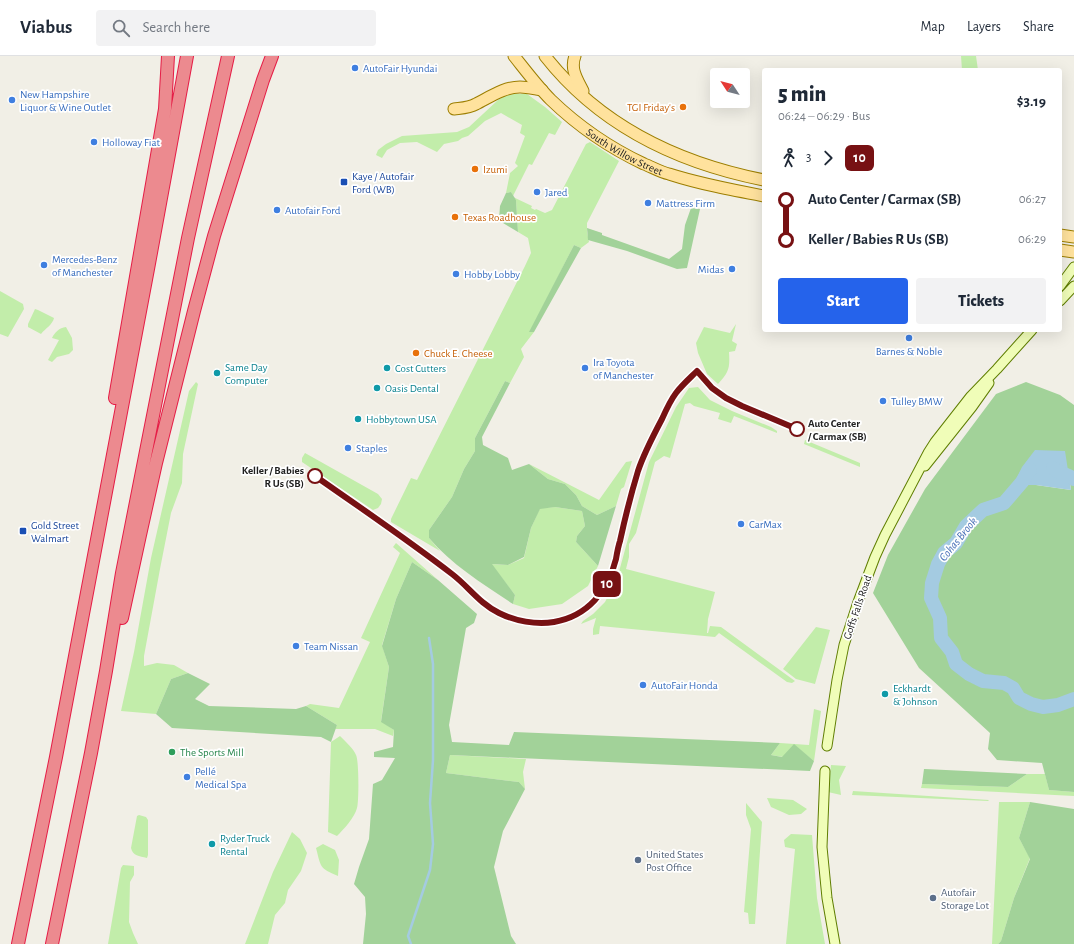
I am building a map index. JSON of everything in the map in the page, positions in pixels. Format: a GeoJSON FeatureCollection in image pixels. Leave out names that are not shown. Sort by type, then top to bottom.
{"type":"FeatureCollection","features":[{"type":"Feature","properties":{"kind":"highway"},"geometry":{"type":"LineString","coordinates":[[106,491],[115,401],[165,109],[168,56]]}},
{"type":"Feature","properties":{"kind":"highway"},"geometry":{"type":"LineString","coordinates":[[18,944],[69,689],[187,56]]}},
{"type":"Feature","properties":{"kind":"highway"},"geometry":{"type":"LineString","coordinates":[[52,944],[102,696],[122,573],[188,238],[228,56]]}},
{"type":"Feature","properties":{"kind":"highway"},"geometry":{"type":"LineString","coordinates":[[263,80],[268,56]]}},
{"type":"Feature","properties":{"kind":"highway"},"geometry":{"type":"LineString","coordinates":[[106,671],[123,615],[156,463],[210,251],[263,80],[272,56]]}},
{"type":"Feature","properties":{"kind":"main road","name":"South Willow Street"},"geometry":{"type":"LineString","coordinates":[[514,56],[542,90],[559,107],[592,134],[634,159],[667,174],[713,186],[762,196]]}},
{"type":"Feature","properties":{"kind":"main road","name":"South Willow Street"},"geometry":{"type":"LineString","coordinates":[[545,56],[566,80],[588,100],[624,127],[655,145],[703,164],[762,180]]}},
{"type":"Feature","properties":{"kind":"main road"},"geometry":{"type":"LineString","coordinates":[[575,56],[574,72],[588,100]]}},
{"type":"Feature","properties":{"kind":"main road"},"geometry":{"type":"LineString","coordinates":[[454,109],[466,108],[494,94],[515,87],[542,90]]}},
{"type":"Feature","properties":{"kind":"main road"},"geometry":{"type":"LineString","coordinates":[[1062,235],[1074,237]]}},
{"type":"Feature","properties":{"kind":"main road"},"geometry":{"type":"LineString","coordinates":[[1062,250],[1074,252]]}},
{"type":"Feature","properties":{"kind":"street"},"geometry":{"type":"LineString","coordinates":[[1062,283],[1074,268]]}},
{"type":"Feature","properties":{"kind":"street"},"geometry":{"type":"LineString","coordinates":[[1062,299],[1074,286]]}},
{"type":"Feature","properties":{"kind":"street","name":"Goffs Falls Road"},"geometry":{"type":"LineString","coordinates":[[827,746],[844,645],[858,602],[885,535],[935,442],[974,392],[998,370],[1028,332]]}},
{"type":"Feature","properties":{"kind":"street","name":"Goffs Falls Road"},"geometry":{"type":"LineString","coordinates":[[1019,344],[1030,332]]}},
{"type":"Feature","properties":{"kind":"street"},"geometry":{"type":"LineString","coordinates":[[825,772],[822,847],[827,898],[835,944]]}},
{"type":"Feature","properties":{"kind":"green space"},"geometry":{"type":"Polygon","coordinates":[[[961,56],[976,56],[978,68],[962,68],[961,56]]]}},
{"type":"Feature","properties":{"kind":"green space"},"geometry":{"type":"Polygon","coordinates":[[[513,94],[527,94],[562,122],[555,135],[549,133],[532,165],[529,164],[513,196],[511,192],[506,193],[510,173],[518,166],[515,163],[525,136],[520,133],[522,125],[501,113],[485,121],[468,136],[458,141],[444,144],[437,152],[417,142],[400,143],[387,150],[382,158],[376,155],[378,150],[386,144],[402,136],[457,132],[469,127],[498,100],[504,96],[513,94]]]}},
{"type":"Feature","properties":{"kind":"green space"},"geometry":{"type":"Polygon","coordinates":[[[590,142],[619,161],[587,223],[589,242],[581,248],[574,245],[530,332],[534,332],[521,349],[524,357],[510,383],[505,381],[475,438],[475,451],[464,469],[452,497],[429,530],[429,538],[440,551],[391,522],[391,519],[411,478],[417,480],[531,253],[528,238],[518,232],[516,200],[513,197],[532,206],[531,208],[535,210],[536,209],[545,213],[552,210],[586,144],[590,142]]]}},
{"type":"Feature","properties":{"kind":"green space"},"geometry":{"type":"Polygon","coordinates":[[[511,192],[516,200],[518,232],[499,219],[500,206],[506,193],[511,192]]]}},
{"type":"Feature","properties":{"kind":"green space"},"geometry":{"type":"Polygon","coordinates":[[[691,208],[700,209],[687,268],[677,269],[627,251],[588,240],[587,228],[602,233],[602,235],[669,259],[682,249],[685,225],[691,208]]]}},
{"type":"Feature","properties":{"kind":"green space"},"geometry":{"type":"Polygon","coordinates":[[[574,245],[581,248],[534,332],[529,332],[574,245]]]}},
{"type":"Feature","properties":{"kind":"green space"},"geometry":{"type":"Polygon","coordinates":[[[0,291],[23,304],[24,309],[8,337],[0,334],[0,291]]]}},
{"type":"Feature","properties":{"kind":"green space"},"geometry":{"type":"Polygon","coordinates":[[[35,309],[54,318],[51,324],[41,334],[28,327],[35,309]]]}},
{"type":"Feature","properties":{"kind":"green space"},"geometry":{"type":"Polygon","coordinates":[[[736,324],[732,341],[737,344],[735,351],[729,352],[728,370],[718,384],[707,374],[698,353],[696,343],[704,327],[730,333],[736,324]]]}},
{"type":"Feature","properties":{"kind":"green space"},"geometry":{"type":"Polygon","coordinates":[[[66,327],[72,338],[73,350],[69,354],[57,357],[52,362],[48,360],[59,340],[52,338],[61,328],[66,327]]]}},
{"type":"Feature","properties":{"kind":"green space"},"geometry":{"type":"Polygon","coordinates":[[[505,381],[510,383],[482,437],[483,445],[508,458],[512,470],[529,464],[548,479],[565,484],[576,495],[582,506],[597,515],[616,506],[598,566],[576,542],[577,536],[585,526],[582,511],[555,507],[540,509],[531,528],[524,557],[508,565],[492,564],[515,595],[513,604],[458,565],[429,538],[429,530],[452,497],[464,469],[475,451],[475,438],[505,381]]]}},
{"type":"Feature","properties":{"kind":"green space"},"geometry":{"type":"Polygon","coordinates":[[[196,382],[198,384],[183,454],[182,483],[171,513],[144,656],[144,666],[157,663],[174,665],[188,673],[171,679],[156,714],[121,711],[134,652],[151,558],[189,391],[196,382]]]}},
{"type":"Feature","properties":{"kind":"green space"},"geometry":{"type":"Polygon","coordinates":[[[1026,382],[1060,395],[1074,405],[1074,792],[1049,790],[1042,763],[997,760],[988,749],[990,733],[919,668],[873,593],[888,555],[925,489],[996,394],[1026,382]],[[1068,468],[1014,485],[1036,485],[1071,490],[1068,468]]]}},
{"type":"Feature","properties":{"kind":"green space"},"geometry":{"type":"Polygon","coordinates":[[[698,387],[710,400],[771,427],[777,431],[777,433],[734,416],[731,423],[718,419],[720,413],[694,406],[690,403],[685,404],[670,458],[664,456],[655,462],[636,533],[629,544],[629,557],[626,569],[715,592],[708,619],[707,633],[710,626],[721,627],[795,681],[792,683],[787,682],[719,633],[715,637],[600,626],[599,634],[593,635],[596,618],[581,624],[605,602],[617,579],[649,462],[676,407],[689,388],[698,387]]]}},
{"type":"Feature","properties":{"kind":"green space"},"geometry":{"type":"Polygon","coordinates":[[[805,440],[860,463],[860,467],[804,444],[805,440]]]}},
{"type":"Feature","properties":{"kind":"green space"},"geometry":{"type":"Polygon","coordinates":[[[305,453],[378,494],[382,499],[381,504],[378,508],[373,510],[302,462],[302,458],[305,453]]]}},
{"type":"Feature","properties":{"kind":"green space"},"geometry":{"type":"Polygon","coordinates":[[[632,461],[616,506],[597,515],[582,506],[576,495],[565,484],[548,479],[529,464],[599,500],[626,462],[632,461]]]}},
{"type":"Feature","properties":{"kind":"green space"},"geometry":{"type":"Polygon","coordinates":[[[555,507],[582,511],[585,526],[577,536],[576,542],[598,566],[588,586],[562,604],[529,609],[513,604],[515,595],[491,564],[508,565],[524,558],[531,528],[540,508],[555,507]]]}},
{"type":"Feature","properties":{"kind":"green space"},"geometry":{"type":"Polygon","coordinates":[[[396,543],[438,580],[412,562],[396,599],[382,645],[389,667],[381,721],[394,730],[393,736],[375,729],[335,729],[337,725],[306,706],[310,704],[339,708],[370,642],[361,638],[400,553],[393,547],[396,543]]]}},
{"type":"Feature","properties":{"kind":"green space"},"geometry":{"type":"Polygon","coordinates":[[[412,562],[438,580],[477,614],[474,623],[466,628],[449,725],[452,742],[509,745],[514,732],[780,743],[771,755],[782,757],[794,744],[814,761],[810,771],[450,755],[446,773],[519,782],[525,789],[503,831],[494,867],[511,936],[516,944],[363,944],[366,914],[365,897],[354,884],[369,839],[373,784],[382,780],[395,758],[374,757],[374,752],[393,747],[394,730],[381,722],[389,667],[382,646],[396,599],[412,562]]]}},
{"type":"Feature","properties":{"kind":"green space"},"geometry":{"type":"Polygon","coordinates":[[[816,627],[830,630],[815,684],[796,679],[783,669],[816,627]]]}},
{"type":"Feature","properties":{"kind":"green space"},"geometry":{"type":"Polygon","coordinates":[[[188,673],[210,684],[195,699],[209,706],[296,709],[306,706],[337,725],[331,742],[321,737],[172,728],[156,714],[171,679],[188,673]]]}},
{"type":"Feature","properties":{"kind":"green space"},"geometry":{"type":"Polygon","coordinates":[[[814,709],[821,711],[814,761],[794,745],[783,757],[771,755],[780,743],[809,745],[814,709]]]}},
{"type":"Feature","properties":{"kind":"green space"},"geometry":{"type":"Polygon","coordinates":[[[340,736],[355,753],[357,758],[358,804],[356,812],[337,836],[328,832],[331,742],[340,736]]]}},
{"type":"Feature","properties":{"kind":"green space"},"geometry":{"type":"Polygon","coordinates":[[[450,755],[526,759],[523,772],[525,789],[519,782],[446,773],[450,755]]]}},
{"type":"Feature","properties":{"kind":"green space"},"geometry":{"type":"Polygon","coordinates":[[[831,765],[846,766],[839,780],[841,795],[828,792],[831,765]]]}},
{"type":"Feature","properties":{"kind":"green space"},"geometry":{"type":"Polygon","coordinates":[[[924,769],[1027,774],[1008,787],[922,784],[924,769]]]}},
{"type":"Feature","properties":{"kind":"green space"},"geometry":{"type":"Polygon","coordinates":[[[1027,774],[1045,774],[1049,790],[1074,792],[1074,796],[921,788],[922,784],[1008,787],[1027,774]]]}},
{"type":"Feature","properties":{"kind":"green space"},"geometry":{"type":"Polygon","coordinates":[[[853,791],[989,800],[852,795],[853,791]]]}},
{"type":"Feature","properties":{"kind":"green space"},"geometry":{"type":"Polygon","coordinates":[[[767,798],[793,800],[807,809],[801,814],[789,815],[771,807],[767,798]]]}},
{"type":"Feature","properties":{"kind":"green space"},"geometry":{"type":"Polygon","coordinates":[[[999,802],[1030,802],[1019,838],[1030,858],[1014,898],[1001,941],[998,944],[992,944],[999,802]]]}},
{"type":"Feature","properties":{"kind":"green space"},"geometry":{"type":"Polygon","coordinates":[[[1030,802],[1074,809],[1074,944],[998,944],[1001,941],[1014,898],[1030,859],[1019,838],[1030,802]]]}},
{"type":"Feature","properties":{"kind":"green space"},"geometry":{"type":"Polygon","coordinates":[[[746,803],[762,822],[755,924],[749,924],[748,913],[744,912],[751,829],[746,815],[746,803]]]}},
{"type":"Feature","properties":{"kind":"green space"},"geometry":{"type":"Polygon","coordinates":[[[139,815],[146,817],[148,820],[147,858],[135,854],[131,848],[137,816],[139,815]]]}},
{"type":"Feature","properties":{"kind":"green space"},"geometry":{"type":"Polygon","coordinates":[[[292,832],[300,839],[307,853],[301,871],[288,890],[285,903],[275,915],[268,944],[245,944],[273,872],[292,832]]]}},
{"type":"Feature","properties":{"kind":"green space"},"geometry":{"type":"Polygon","coordinates":[[[791,834],[812,835],[817,898],[825,944],[786,944],[795,849],[785,847],[784,840],[791,834]]]}},
{"type":"Feature","properties":{"kind":"green space"},"geometry":{"type":"Polygon","coordinates":[[[323,844],[335,850],[339,860],[338,876],[324,869],[320,863],[316,848],[323,844]]]}},
{"type":"Feature","properties":{"kind":"green space"},"geometry":{"type":"Polygon","coordinates":[[[123,865],[134,866],[134,875],[130,882],[129,922],[138,944],[108,944],[121,868],[123,865]]]}},
{"type":"Feature","properties":{"kind":"water"},"geometry":{"type":"Polygon","coordinates":[[[1035,450],[1065,451],[1071,490],[1036,485],[1013,485],[1022,467],[1035,450]]]}},
{"type":"Feature","properties":{"kind":"waterway","name":"Cohas Brook"},"geometry":{"type":"LineString","coordinates":[[1053,468],[1058,472],[1074,479]]}},
{"type":"Feature","properties":{"kind":"waterway","name":"Cohas Brook"},"geometry":{"type":"LineString","coordinates":[[1030,470],[1004,503],[983,510],[966,526],[956,543],[944,553],[938,564],[932,583],[931,598],[940,618],[941,638],[952,652],[956,664],[969,674],[983,681],[1004,683],[1013,688],[1019,698],[1031,704],[1043,707],[1058,705],[1074,699]]}},
{"type":"Feature","properties":{"kind":"waterway"},"geometry":{"type":"LineString","coordinates":[[411,944],[408,936],[430,870],[433,844],[430,803],[433,760],[433,664],[429,638]]}},
{"type":"Feature","properties":{"kind":"bus line","name":"10"},"geometry":{"type":"LineString","coordinates":[[315,476],[379,520],[454,575],[476,598],[498,613],[515,619],[542,623],[559,621],[576,615],[597,598],[607,584],[616,559],[619,542],[638,471],[670,402],[681,386],[697,371],[719,394],[742,406],[797,429]]}},
{"type":"Feature","properties":{"kind":"place","name":"AutoFair Hyundai"},"geometry":{"type":"Point","coordinates":[355,68]}},
{"type":"Feature","properties":{"kind":"place","name":"New Hampshire Liquor & Wine Outlet"},"geometry":{"type":"Point","coordinates":[12,100]}},
{"type":"Feature","properties":{"kind":"place","name":"TGI Friday's"},"geometry":{"type":"Point","coordinates":[683,107]}},
{"type":"Feature","properties":{"kind":"place","name":"Holloway Fiat"},"geometry":{"type":"Point","coordinates":[94,142]}},
{"type":"Feature","properties":{"kind":"place","name":"Izumi"},"geometry":{"type":"Point","coordinates":[475,169]}},
{"type":"Feature","properties":{"kind":"place","name":"Kaye / Autofair Ford (WB)"},"geometry":{"type":"Point","coordinates":[344,182]}},
{"type":"Feature","properties":{"kind":"place","name":"Jared"},"geometry":{"type":"Point","coordinates":[537,192]}},
{"type":"Feature","properties":{"kind":"place","name":"Mattress Firm"},"geometry":{"type":"Point","coordinates":[648,203]}},
{"type":"Feature","properties":{"kind":"place","name":"Autofair Ford"},"geometry":{"type":"Point","coordinates":[277,210]}},
{"type":"Feature","properties":{"kind":"place","name":"Texas Roadhouse"},"geometry":{"type":"Point","coordinates":[455,217]}},
{"type":"Feature","properties":{"kind":"place","name":"Mercedes-Benz of Manchester"},"geometry":{"type":"Point","coordinates":[44,265]}},
{"type":"Feature","properties":{"kind":"place","name":"Midas"},"geometry":{"type":"Point","coordinates":[732,269]}},
{"type":"Feature","properties":{"kind":"place","name":"Hobby Lobby"},"geometry":{"type":"Point","coordinates":[456,274]}},
{"type":"Feature","properties":{"kind":"place","name":"Barnes & Noble"},"geometry":{"type":"Point","coordinates":[909,338]}},
{"type":"Feature","properties":{"kind":"place","name":"Chuck E. Cheese"},"geometry":{"type":"Point","coordinates":[416,353]}},
{"type":"Feature","properties":{"kind":"place","name":"Cost Cutters"},"geometry":{"type":"Point","coordinates":[387,368]}},
{"type":"Feature","properties":{"kind":"place","name":"Ira Toyota of Manchester"},"geometry":{"type":"Point","coordinates":[585,368]}},
{"type":"Feature","properties":{"kind":"place","name":"Same Day Computer"},"geometry":{"type":"Point","coordinates":[217,373]}},
{"type":"Feature","properties":{"kind":"place","name":"Oasis Dental"},"geometry":{"type":"Point","coordinates":[377,388]}},
{"type":"Feature","properties":{"kind":"place","name":"Tulley BMW"},"geometry":{"type":"Point","coordinates":[883,401]}},
{"type":"Feature","properties":{"kind":"place","name":"Hobbytown USA"},"geometry":{"type":"Point","coordinates":[358,419]}},
{"type":"Feature","properties":{"kind":"place","name":"Auto Center / Carmax (SB)"},"geometry":{"type":"Point","coordinates":[797,429]}},
{"type":"Feature","properties":{"kind":"place","name":"Staples"},"geometry":{"type":"Point","coordinates":[348,448]}},
{"type":"Feature","properties":{"kind":"place","name":"Keller / Babies R Us (SB)"},"geometry":{"type":"Point","coordinates":[315,476]}},
{"type":"Feature","properties":{"kind":"place","name":"CarMax"},"geometry":{"type":"Point","coordinates":[741,524]}},
{"type":"Feature","properties":{"kind":"place","name":"Gold Street Walmart"},"geometry":{"type":"Point","coordinates":[23,531]}},
{"type":"Feature","properties":{"kind":"place","name":"Team Nissan"},"geometry":{"type":"Point","coordinates":[296,646]}},
{"type":"Feature","properties":{"kind":"place","name":"AutoFair Honda"},"geometry":{"type":"Point","coordinates":[643,685]}},
{"type":"Feature","properties":{"kind":"place","name":"Eckhardt & Johnson"},"geometry":{"type":"Point","coordinates":[885,694]}},
{"type":"Feature","properties":{"kind":"place","name":"The Sports Mill"},"geometry":{"type":"Point","coordinates":[172,752]}},
{"type":"Feature","properties":{"kind":"place","name":"Pellé Medical Spa"},"geometry":{"type":"Point","coordinates":[187,777]}},
{"type":"Feature","properties":{"kind":"place","name":"Ryder Truck Rental"},"geometry":{"type":"Point","coordinates":[212,844]}},
{"type":"Feature","properties":{"kind":"place","name":"United States Post Office"},"geometry":{"type":"Point","coordinates":[638,860]}},
{"type":"Feature","properties":{"kind":"place","name":"Autofair Storage Lot"},"geometry":{"type":"Point","coordinates":[933,898]}}]}
